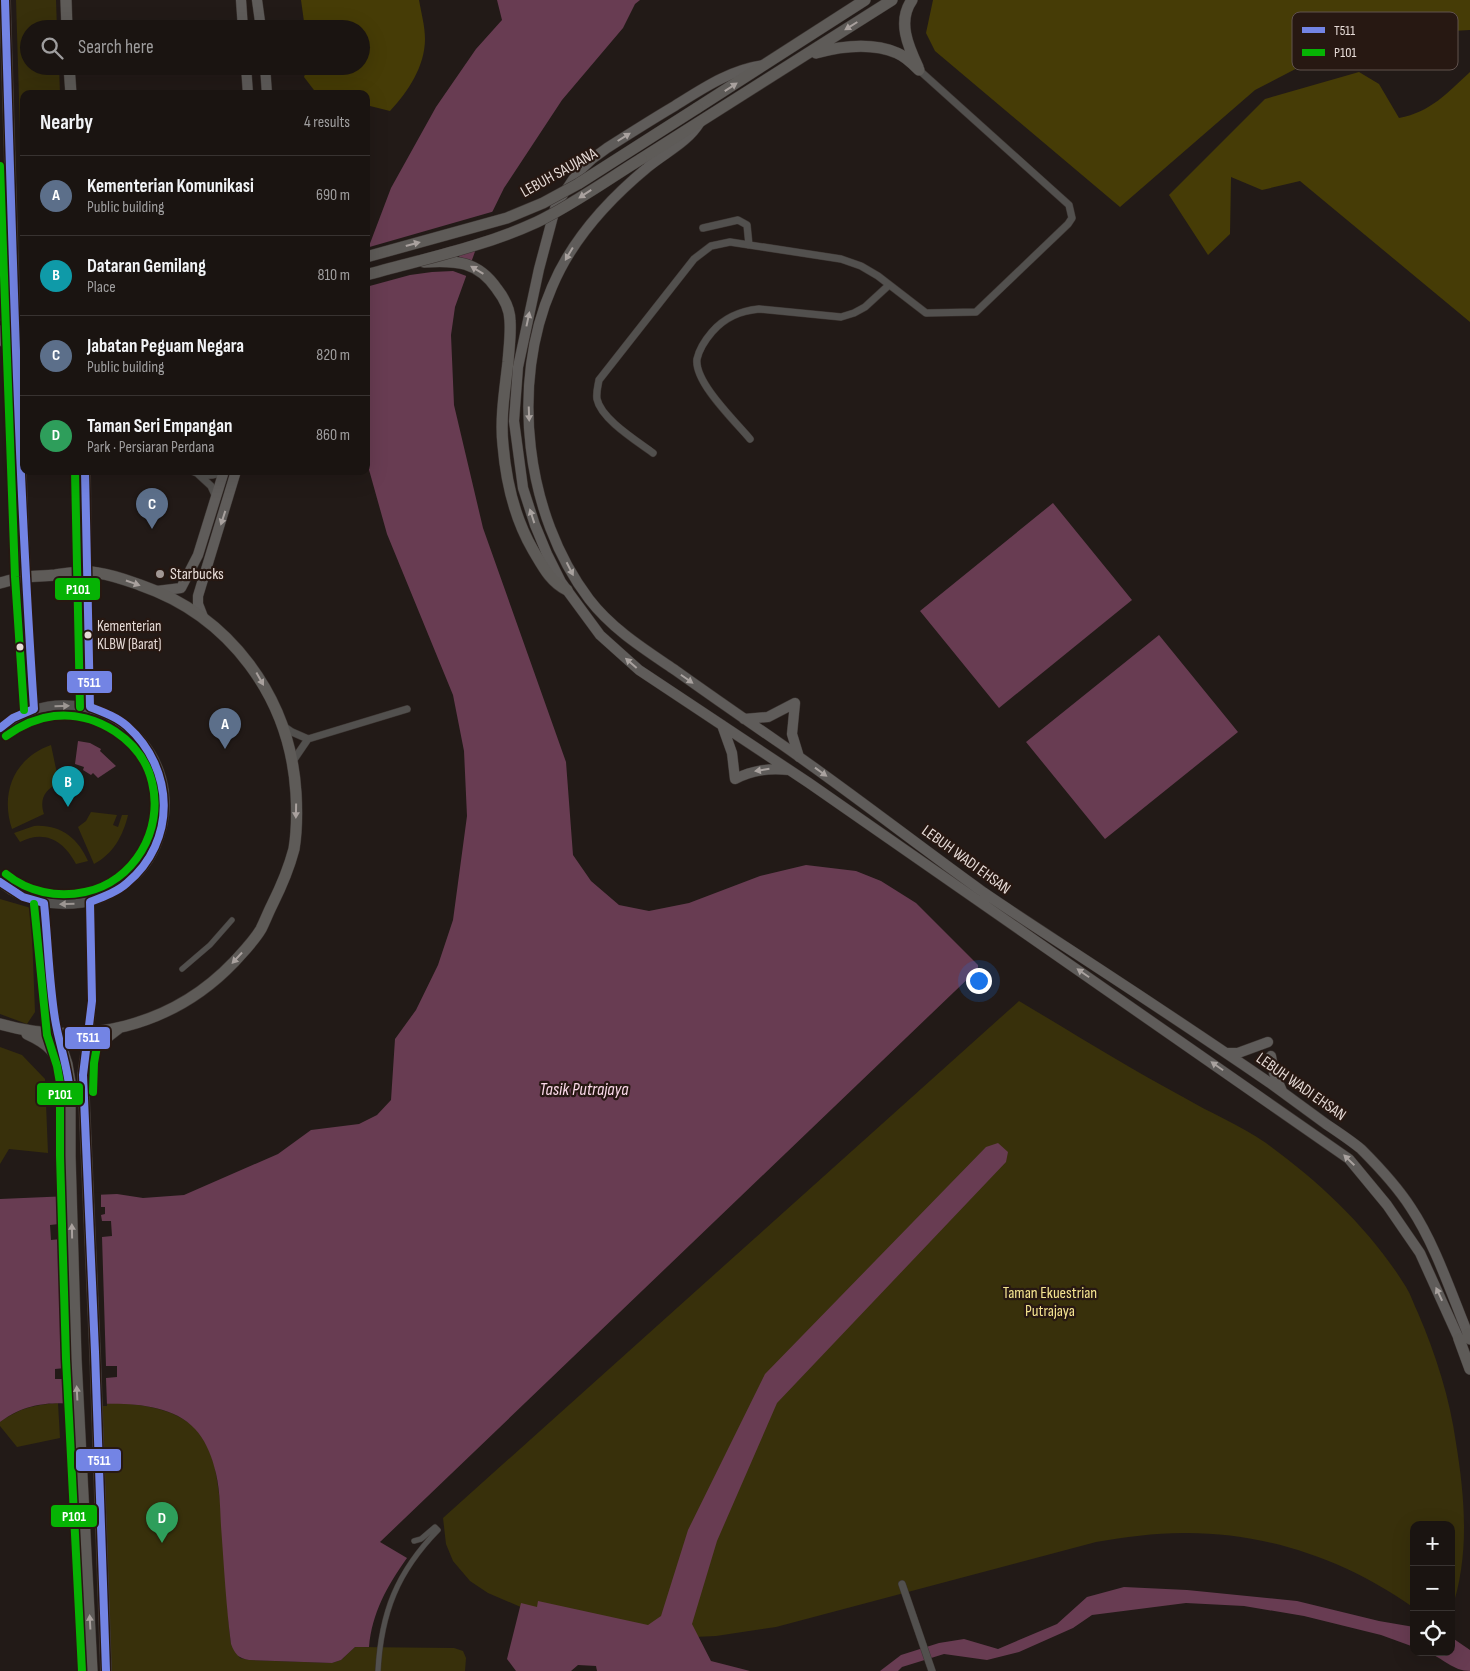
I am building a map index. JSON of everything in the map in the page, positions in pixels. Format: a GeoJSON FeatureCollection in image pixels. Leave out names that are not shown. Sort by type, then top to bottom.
{"type":"FeatureCollection","features":[{"type":"Feature","properties":{"kind":"main road"},"geometry":{"type":"LineString","coordinates":[[6,0],[13,273],[19,315],[16,352],[20,452]]}},
{"type":"Feature","properties":{"kind":"main road"},"geometry":{"type":"LineString","coordinates":[[66,0],[67,20]]}},
{"type":"Feature","properties":{"kind":"main road"},"geometry":{"type":"LineString","coordinates":[[241,0],[242,20]]}},
{"type":"Feature","properties":{"kind":"main road"},"geometry":{"type":"LineString","coordinates":[[257,0],[260,20]]}},
{"type":"Feature","properties":{"kind":"main road","name":"LEBUH SAUJANA"},"geometry":{"type":"LineString","coordinates":[[370,256],[507,218],[543,203],[578,184],[865,0]]}},
{"type":"Feature","properties":{"kind":"main road","name":"LEBUH SAUJANA"},"geometry":{"type":"LineString","coordinates":[[370,274],[492,239],[563,209],[645,163],[700,122],[892,0]]}},
{"type":"Feature","properties":{"kind":"main road"},"geometry":{"type":"LineString","coordinates":[[912,0],[904,24],[907,44],[919,70]]}},
{"type":"Feature","properties":{"kind":"main road"},"geometry":{"type":"LineString","coordinates":[[804,56],[841,46],[878,48],[899,53],[919,70]]}},
{"type":"Feature","properties":{"kind":"main road","name":"LEBUH WADI EHSAN"},"geometry":{"type":"LineString","coordinates":[[764,65],[748,67],[731,73],[700,90],[592,158],[578,172],[556,205],[539,269],[518,367],[514,421],[523,488],[547,554],[566,590],[600,636],[632,664],[790,770],[1349,1159],[1387,1204],[1420,1253],[1467,1337]]}},
{"type":"Feature","properties":{"kind":"main road"},"geometry":{"type":"LineString","coordinates":[[70,75],[71,90]]}},
{"type":"Feature","properties":{"kind":"main road"},"geometry":{"type":"LineString","coordinates":[[247,75],[248,90]]}},
{"type":"Feature","properties":{"kind":"main road"},"geometry":{"type":"LineString","coordinates":[[266,75],[267,90]]}},
{"type":"Feature","properties":{"kind":"main road","name":"LEBUH WADI EHSAN"},"geometry":{"type":"LineString","coordinates":[[645,163],[597,215],[569,252],[551,288],[541,318],[531,366],[529,397],[530,447],[536,481],[546,515],[573,575],[588,597],[605,618],[644,649],[799,757],[984,892],[1226,1053],[1359,1147],[1396,1186],[1414,1211],[1429,1240],[1467,1337]]}},
{"type":"Feature","properties":{"kind":"main road"},"geometry":{"type":"LineString","coordinates":[[408,263],[440,261],[476,267],[490,280],[503,298],[510,319],[510,328],[504,392],[502,444],[512,497],[516,514],[529,543],[557,585],[566,590]]}},
{"type":"Feature","properties":{"kind":"main road"},"geometry":{"type":"LineString","coordinates":[[0,294],[13,273]]}},
{"type":"Feature","properties":{"kind":"main road"},"geometry":{"type":"LineString","coordinates":[[0,315],[19,315]]}},
{"type":"Feature","properties":{"kind":"main road"},"geometry":{"type":"LineString","coordinates":[[0,331],[19,331]]}},
{"type":"Feature","properties":{"kind":"main road"},"geometry":{"type":"LineString","coordinates":[[0,338],[16,352]]}},
{"type":"Feature","properties":{"kind":"main road"},"geometry":{"type":"LineString","coordinates":[[21,475],[25,577]]}},
{"type":"Feature","properties":{"kind":"main road"},"geometry":{"type":"LineString","coordinates":[[85,475],[86,571]]}},
{"type":"Feature","properties":{"kind":"main road"},"geometry":{"type":"LineString","coordinates":[[157,591],[182,588],[198,555],[221,475]]}},
{"type":"Feature","properties":{"kind":"main road"},"geometry":{"type":"LineString","coordinates":[[203,617],[198,604],[198,596],[235,475]]}},
{"type":"Feature","properties":{"kind":"main road"},"geometry":{"type":"LineString","coordinates":[[0,583],[25,577],[86,571],[113,575],[157,591],[203,617],[233,645],[253,668],[267,693],[281,725],[292,762],[296,804],[294,847],[280,889],[261,929],[244,951],[222,974],[185,1002],[154,1017],[121,1027],[89,1033],[57,1034],[13,1028]]}},
{"type":"Feature","properties":{"kind":"main road"},"geometry":{"type":"LineString","coordinates":[[744,719],[768,717],[795,703],[792,734],[799,757]]}},
{"type":"Feature","properties":{"kind":"main road"},"geometry":{"type":"LineString","coordinates":[[722,725],[732,753],[735,779],[764,769],[790,770]]}},
{"type":"Feature","properties":{"kind":"main road"},"geometry":{"type":"LineString","coordinates":[[0,1024],[43,1041],[54,1053],[62,1072],[69,1100]]}},
{"type":"Feature","properties":{"kind":"main road"},"geometry":{"type":"LineString","coordinates":[[83,1075],[90,1055],[98,1045],[121,1027]]}},
{"type":"Feature","properties":{"kind":"main road"},"geometry":{"type":"LineString","coordinates":[[89,1033],[83,1075],[106,1671]]}},
{"type":"Feature","properties":{"kind":"main road"},"geometry":{"type":"LineString","coordinates":[[57,1034],[67,1064],[70,1082],[73,1292],[92,1671]]}},
{"type":"Feature","properties":{"kind":"main road"},"geometry":{"type":"LineString","coordinates":[[1226,1053],[1238,1053],[1268,1042]]}},
{"type":"Feature","properties":{"kind":"main road"},"geometry":{"type":"LineString","coordinates":[[1271,1056],[1274,1073],[1283,1093]]}},
{"type":"Feature","properties":{"kind":"main road"},"geometry":{"type":"LineString","coordinates":[[1467,1337],[1470,1369]]}},
{"type":"Feature","properties":{"kind":"street"},"geometry":{"type":"LineString","coordinates":[[653,453],[609,419],[597,400],[597,389],[600,380],[694,259],[711,246],[730,242],[841,259],[860,266],[926,313],[976,312],[1068,224],[1072,218],[1069,205],[1065,200],[919,70]]}},
{"type":"Feature","properties":{"kind":"street"},"geometry":{"type":"LineString","coordinates":[[703,228],[738,220],[743,221],[747,225],[749,245]]}},
{"type":"Feature","properties":{"kind":"street"},"geometry":{"type":"LineString","coordinates":[[750,439],[705,386],[699,373],[697,360],[702,345],[711,333],[722,322],[735,314],[747,310],[759,309],[840,317],[865,307],[889,285]]}},
{"type":"Feature","properties":{"kind":"street"},"geometry":{"type":"LineString","coordinates":[[197,475],[211,486],[216,497]]}},
{"type":"Feature","properties":{"kind":"street"},"geometry":{"type":"LineString","coordinates":[[86,571],[90,708]]}},
{"type":"Feature","properties":{"kind":"street"},"geometry":{"type":"LineString","coordinates":[[25,577],[34,709]]}},
{"type":"Feature","properties":{"kind":"street"},"geometry":{"type":"LineString","coordinates":[[0,728],[14,718],[34,709],[62,704],[90,708],[109,714],[126,725],[141,739],[153,756],[165,794],[165,814],[153,853],[141,870],[127,884],[109,895],[90,902],[67,905],[44,903],[23,897],[0,882]]}},
{"type":"Feature","properties":{"kind":"street"},"geometry":{"type":"LineString","coordinates":[[292,762],[308,739],[407,709]]}},
{"type":"Feature","properties":{"kind":"street"},"geometry":{"type":"LineString","coordinates":[[281,725],[308,739]]}},
{"type":"Feature","properties":{"kind":"street"},"geometry":{"type":"LineString","coordinates":[[89,1033],[92,1001],[90,902]]}},
{"type":"Feature","properties":{"kind":"street"},"geometry":{"type":"LineString","coordinates":[[44,903],[57,1034]]}},
{"type":"Feature","properties":{"kind":"street"},"geometry":{"type":"LineString","coordinates":[[182,969],[210,946],[232,920]]}},
{"type":"Feature","properties":{"kind":"street"},"geometry":{"type":"LineString","coordinates":[[378,1671],[381,1637],[392,1597],[413,1558],[438,1530],[435,1527],[421,1539],[414,1541]]}},
{"type":"Feature","properties":{"kind":"street"},"geometry":{"type":"LineString","coordinates":[[902,1584],[932,1671]]}},
{"type":"Feature","properties":{"kind":"green space"},"geometry":{"type":"Polygon","coordinates":[[[16,0],[56,0],[57,20],[20,20],[20,75],[59,75],[60,90],[20,90],[20,130],[16,0]]]}},
{"type":"Feature","properties":{"kind":"green space"},"geometry":{"type":"Polygon","coordinates":[[[51,745],[59,783],[50,788],[44,795],[42,804],[44,814],[12,829],[8,803],[9,790],[13,778],[28,759],[38,751],[51,745]]]}},
{"type":"Feature","properties":{"kind":"green space"},"geometry":{"type":"Polygon","coordinates":[[[91,812],[117,815],[113,825],[118,827],[122,815],[128,815],[120,837],[112,850],[94,864],[78,827],[86,821],[91,812]]]}},
{"type":"Feature","properties":{"kind":"green space"},"geometry":{"type":"Polygon","coordinates":[[[34,826],[52,827],[67,834],[79,846],[88,861],[76,864],[66,849],[46,837],[29,838],[20,842],[14,833],[34,826]]]}},
{"type":"Feature","properties":{"kind":"green space"},"geometry":{"type":"Polygon","coordinates":[[[0,899],[31,908],[35,1012],[27,1024],[0,1014],[0,899]]]}},
{"type":"Feature","properties":{"kind":"green space","name":"Taman Ekuestrian Putrajaya"},"geometry":{"type":"Polygon","coordinates":[[[1019,1001],[1141,1074],[1246,1130],[1266,1143],[1306,1174],[1361,1227],[1406,1287],[1431,1345],[1446,1394],[1453,1427],[1462,1485],[1464,1527],[1461,1570],[1455,1598],[1455,1521],[1410,1521],[1410,1605],[1361,1576],[1304,1552],[1245,1538],[1183,1533],[1096,1542],[776,1627],[716,1636],[672,1638],[530,1611],[488,1593],[470,1581],[453,1561],[446,1544],[443,1518],[1019,1001]]]}},
{"type":"Feature","properties":{"kind":"green space"},"geometry":{"type":"Polygon","coordinates":[[[0,1047],[22,1055],[45,1079],[48,1153],[9,1149],[0,1164],[0,1047]]]}},
{"type":"Feature","properties":{"kind":"green space"},"geometry":{"type":"Polygon","coordinates":[[[58,1403],[60,1438],[17,1447],[0,1426],[0,1422],[21,1410],[34,1406],[58,1403]]]}},
{"type":"Feature","properties":{"kind":"green space"},"geometry":{"type":"Polygon","coordinates":[[[119,1403],[159,1409],[178,1416],[194,1427],[207,1446],[215,1468],[219,1490],[231,1644],[240,1658],[249,1660],[332,1663],[341,1660],[355,1647],[454,1648],[463,1651],[466,1658],[465,1671],[111,1671],[98,1404],[119,1403]]]}},
{"type":"Feature","properties":{"kind":"shaded area"},"geometry":{"type":"Polygon","coordinates":[[[301,0],[419,0],[425,34],[422,59],[409,87],[390,111],[370,106],[370,90],[314,90],[304,77],[305,75],[370,75],[370,20],[304,20],[301,0]]]}},
{"type":"Feature","properties":{"kind":"shaded area"},"geometry":{"type":"Polygon","coordinates":[[[933,0],[1470,0],[1470,30],[1458,31],[1458,12],[1292,12],[1292,70],[1294,70],[1255,90],[1120,207],[935,51],[926,33],[933,0]]]}},
{"type":"Feature","properties":{"kind":"shaded area"},"geometry":{"type":"Polygon","coordinates":[[[1359,72],[1379,84],[1399,118],[1420,111],[1438,101],[1470,72],[1470,322],[1300,181],[1262,190],[1231,177],[1230,234],[1208,255],[1169,195],[1265,99],[1359,72]]]}},
{"type":"Feature","properties":{"kind":"water","name":"Tasik Putrajaya"},"geometry":{"type":"Polygon","coordinates":[[[497,0],[640,0],[635,4],[623,28],[562,100],[504,188],[481,235],[455,307],[451,335],[454,405],[483,528],[566,762],[573,855],[591,881],[619,905],[649,911],[689,903],[760,876],[806,865],[856,871],[881,881],[916,903],[978,965],[978,969],[380,1542],[407,1558],[393,1579],[377,1611],[369,1647],[355,1647],[341,1660],[332,1663],[249,1660],[238,1655],[231,1644],[217,1481],[209,1451],[195,1429],[186,1421],[164,1410],[126,1404],[61,1403],[37,1405],[25,1408],[0,1422],[0,1199],[117,1194],[143,1198],[184,1195],[278,1154],[311,1130],[359,1124],[377,1115],[391,1100],[395,1039],[416,1010],[438,965],[453,920],[467,816],[464,751],[453,695],[387,534],[370,473],[370,243],[391,188],[436,107],[476,49],[502,20],[497,0]]]}},
{"type":"Feature","properties":{"kind":"water"},"geometry":{"type":"Polygon","coordinates":[[[1053,503],[1132,600],[999,708],[920,611],[1053,503]]]}},
{"type":"Feature","properties":{"kind":"water"},"geometry":{"type":"Polygon","coordinates":[[[1159,635],[1238,732],[1105,839],[1026,742],[1159,635]]]}},
{"type":"Feature","properties":{"kind":"water"},"geometry":{"type":"Polygon","coordinates":[[[78,741],[90,743],[101,749],[100,751],[116,766],[98,778],[93,773],[91,775],[83,770],[84,767],[75,764],[78,741]]]}},
{"type":"Feature","properties":{"kind":"water"},"geometry":{"type":"Polygon","coordinates":[[[998,1143],[1008,1152],[1006,1162],[777,1403],[717,1541],[692,1624],[711,1661],[750,1671],[597,1671],[596,1666],[578,1665],[571,1671],[516,1671],[507,1659],[521,1603],[537,1607],[538,1601],[648,1625],[661,1616],[688,1530],[765,1374],[986,1147],[998,1143]]]}},
{"type":"Feature","properties":{"kind":"water"},"geometry":{"type":"Polygon","coordinates":[[[1124,1587],[1187,1590],[1297,1601],[1379,1621],[1410,1626],[1410,1646],[1381,1635],[1304,1616],[1244,1606],[1186,1603],[1092,1615],[1073,1628],[1019,1652],[987,1660],[944,1654],[902,1667],[898,1671],[880,1671],[901,1655],[939,1643],[964,1639],[998,1649],[1057,1624],[1087,1597],[1124,1587]]]}},
{"type":"Feature","properties":{"kind":"water"},"geometry":{"type":"Polygon","coordinates":[[[1455,1640],[1470,1650],[1470,1671],[1453,1667],[1434,1656],[1455,1656],[1455,1640]]]}},
{"type":"Feature","properties":{"kind":"pier"},"geometry":{"type":"Polygon","coordinates":[[[495,211],[479,248],[461,253],[459,257],[474,261],[469,277],[453,271],[432,272],[410,275],[370,286],[370,247],[495,211]]]}},
{"type":"Feature","properties":{"kind":"pier"},"geometry":{"type":"Polygon","coordinates":[[[101,1192],[101,1207],[105,1207],[105,1214],[101,1215],[102,1221],[111,1221],[112,1236],[102,1237],[106,1366],[117,1366],[117,1377],[106,1378],[107,1406],[68,1406],[67,1379],[55,1379],[55,1369],[65,1368],[61,1239],[51,1240],[50,1225],[59,1224],[58,1194],[101,1192]]]}},
{"type":"Feature","properties":{"kind":"transit line","name":"T511"},"geometry":{"type":"LineString","coordinates":[[5,0],[20,443]]}},
{"type":"Feature","properties":{"kind":"transit line","name":"P101"},"geometry":{"type":"LineString","coordinates":[[0,166],[15,577],[24,710]]}},
{"type":"Feature","properties":{"kind":"transit line","name":"T511"},"geometry":{"type":"LineString","coordinates":[[0,728],[13,718],[34,709],[21,475]]}},
{"type":"Feature","properties":{"kind":"transit line","name":"P101"},"geometry":{"type":"LineString","coordinates":[[75,475],[80,707]]}},
{"type":"Feature","properties":{"kind":"transit line","name":"T511"},"geometry":{"type":"LineString","coordinates":[[85,475],[90,707],[110,715],[123,723],[143,743],[154,763],[161,783],[164,805],[162,826],[155,847],[143,866],[123,886],[110,894],[90,902],[92,1001],[83,1075],[106,1671]]}},
{"type":"Feature","properties":{"kind":"transit line","name":"P101"},"geometry":{"type":"LineString","coordinates":[[6,736],[28,723],[54,716],[86,718],[101,724],[115,731],[128,741],[138,753],[147,767],[155,800],[149,835],[141,851],[131,865],[118,877],[102,886],[74,894],[54,894],[33,889],[6,874]]}},
{"type":"Feature","properties":{"kind":"transit line","name":"T511"},"geometry":{"type":"LineString","coordinates":[[0,882],[23,897],[44,903],[53,1005],[68,1076],[70,1095]]}},
{"type":"Feature","properties":{"kind":"transit line","name":"P101"},"geometry":{"type":"LineString","coordinates":[[34,904],[47,1035],[57,1066],[60,1083],[60,1156],[66,1359],[82,1671]]}},
{"type":"Feature","properties":{"kind":"transit line","name":"P101"},"geometry":{"type":"LineString","coordinates":[[93,1092],[94,1063],[99,1035]]}},
{"type":"Feature","properties":{"kind":"place","name":"Jabatan Peguam Negara"},"geometry":{"type":"Point","coordinates":[152,529]}},
{"type":"Feature","properties":{"kind":"place","name":"Starbucks"},"geometry":{"type":"Point","coordinates":[160,574]}},
{"type":"Feature","properties":{"kind":"place","name":"Kementerian KLBW (Barat)"},"geometry":{"type":"Point","coordinates":[88,635]}},
{"type":"Feature","properties":{"kind":"place","name":"Kementerian Komunikasi"},"geometry":{"type":"Point","coordinates":[225,749]}},
{"type":"Feature","properties":{"kind":"place","name":"Dataran Gemilang"},"geometry":{"type":"Point","coordinates":[68,807]}},
{"type":"Feature","properties":{"kind":"place","name":"Taman Seri Empangan"},"geometry":{"type":"Point","coordinates":[162,1543]}}]}
